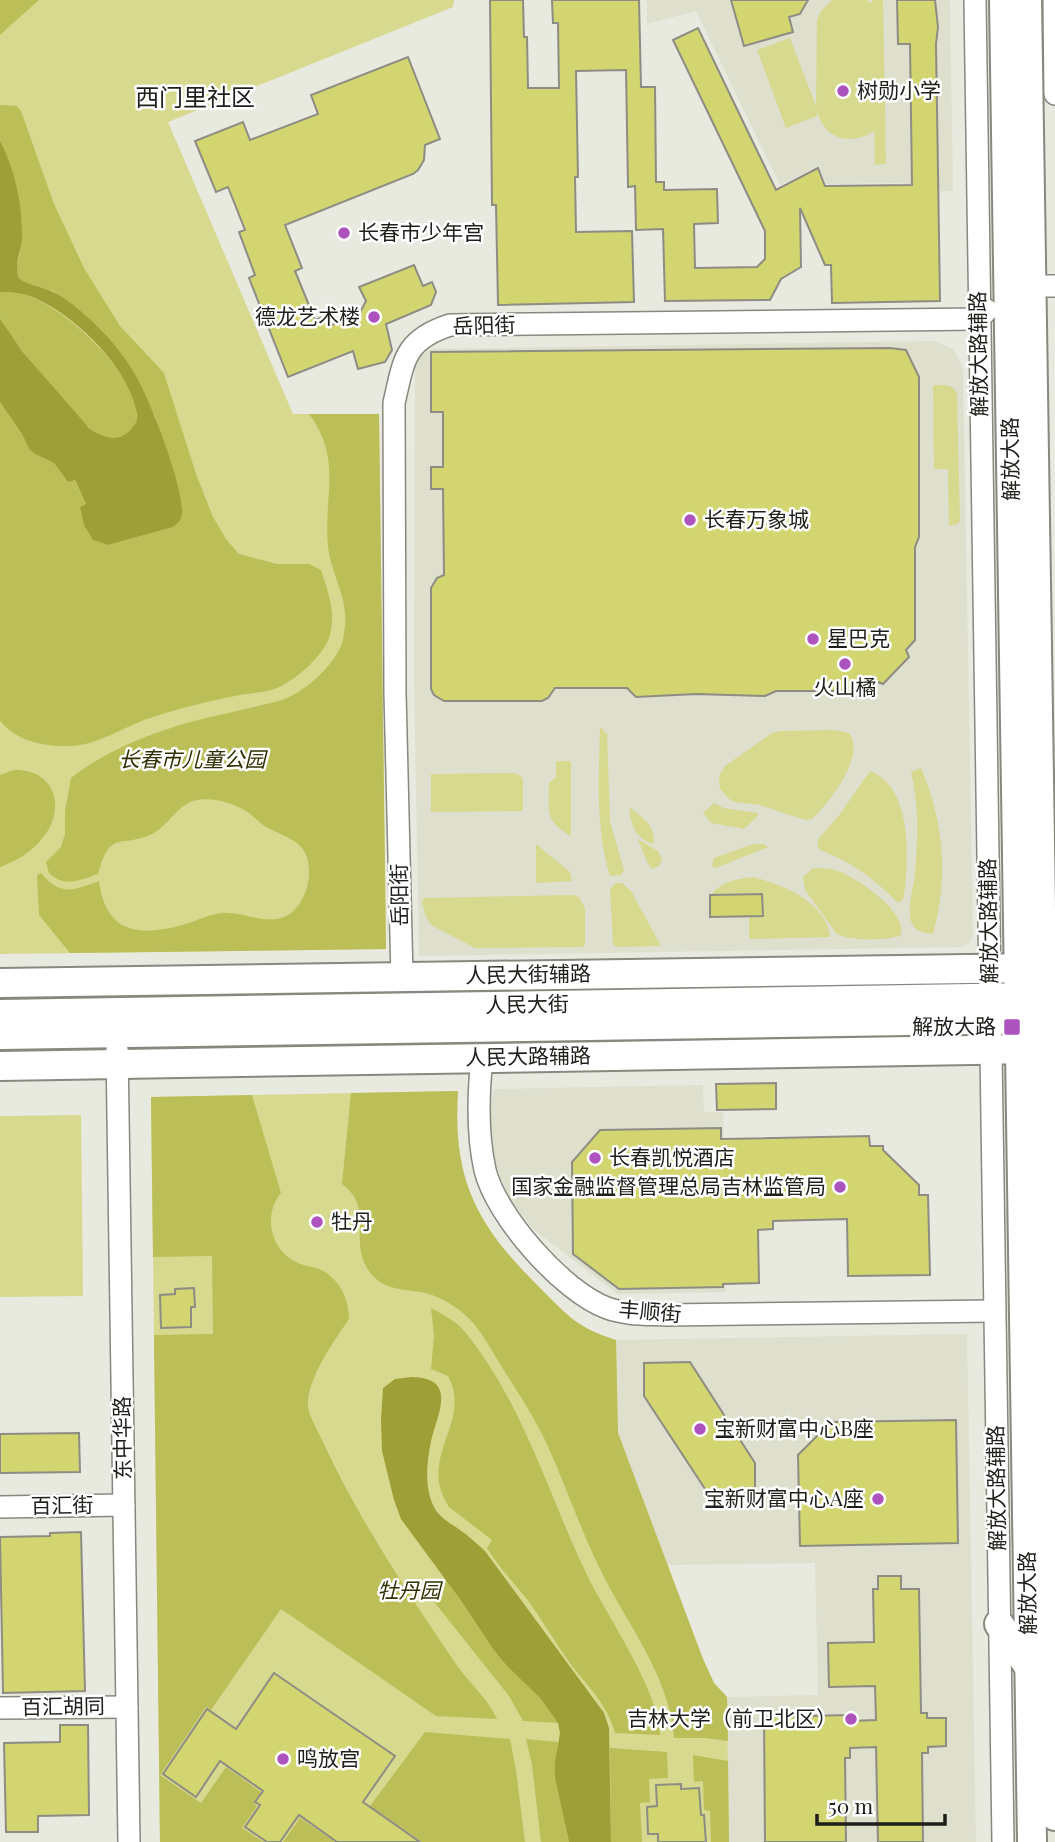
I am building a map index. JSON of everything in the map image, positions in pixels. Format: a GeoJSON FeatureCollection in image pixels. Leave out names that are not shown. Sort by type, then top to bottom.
{"type":"FeatureCollection","features":[{"type":"Feature","properties":{"kind":"main road","name":"解放大路"},"geometry":{"type":"LineString","coordinates":[[1004,0],[1031,286]]}},
{"type":"Feature","properties":{"kind":"main road","name":"解放大路"},"geometry":{"type":"LineString","coordinates":[[1027,0],[1039,1008],[1029,1667],[1032,1842]]}},
{"type":"Feature","properties":{"kind":"main road","name":"人民大街辅路"},"geometry":{"type":"LineString","coordinates":[[0,983],[1038,968]]}},
{"type":"Feature","properties":{"kind":"main road","name":"人民大街"},"geometry":{"type":"LineString","coordinates":[[0,1035],[1039,1008]]}},
{"type":"Feature","properties":{"kind":"main road","name":"人民大街"},"geometry":{"type":"LineString","coordinates":[[0,1014],[990,1009]]}},
{"type":"Feature","properties":{"kind":"main road","name":"解放大路"},"geometry":{"type":"LineString","coordinates":[[1039,1049],[1053,1525],[1055,1816]]}},
{"type":"Feature","properties":{"kind":"main road","name":"人民大路辅路"},"geometry":{"type":"LineString","coordinates":[[0,1066],[1039,1049]]}},
{"type":"Feature","properties":{"kind":"main road"},"geometry":{"type":"LineString","coordinates":[[999,1624],[1029,1667]]}},
{"type":"Feature","properties":{"kind":"street","name":"解放大路辅路"},"geometry":{"type":"LineString","coordinates":[[975,0],[1003,1842]]}},
{"type":"Feature","properties":{"kind":"street"},"geometry":{"type":"LineString","coordinates":[[1054,0],[1055,94]]}},
{"type":"Feature","properties":{"kind":"street"},"geometry":{"type":"LineString","coordinates":[[979,319],[1031,286]]}},
{"type":"Feature","properties":{"kind":"street","name":"岳阳街"},"geometry":{"type":"LineString","coordinates":[[402,977],[395,693],[394,403],[402,367],[413,345],[428,332],[450,325],[979,319]]}},
{"type":"Feature","properties":{"kind":"street","name":"东中华路"},"geometry":{"type":"LineString","coordinates":[[116,1033],[129,1842]]}},
{"type":"Feature","properties":{"kind":"street","name":"丰顺街"},"geometry":{"type":"LineString","coordinates":[[482,1058],[479,1117],[481,1148],[495,1199],[538,1256],[588,1298],[608,1308],[633,1314],[666,1315],[994,1311]]}},
{"type":"Feature","properties":{"kind":"street","name":"百汇街"},"geometry":{"type":"LineString","coordinates":[[0,1507],[124,1505]]}},
{"type":"Feature","properties":{"kind":"street","name":"百汇胡同"},"geometry":{"type":"LineString","coordinates":[[0,1708],[127,1707]]}},
{"type":"Feature","properties":{"kind":"shaded area","name":"树勋小学"},"geometry":{"type":"Polygon","coordinates":[[[647,0],[950,0],[953,191],[903,192],[902,183],[826,184],[819,166],[780,185],[696,11],[647,24],[647,0]]]}},
{"type":"Feature","properties":{"kind":"shaded area"},"geometry":{"type":"Polygon","coordinates":[[[0,141],[14,176],[19,201],[22,239],[17,263],[19,278],[61,296],[73,305],[106,335],[131,367],[157,423],[178,484],[182,514],[173,527],[108,545],[93,540],[84,525],[80,507],[86,504],[75,480],[68,482],[54,463],[29,449],[0,402],[0,319],[22,351],[89,428],[106,437],[117,438],[135,425],[137,418],[132,396],[112,361],[81,329],[65,316],[32,297],[0,292],[0,141]]]}},
{"type":"Feature","properties":{"kind":"shaded area","name":"长春万象城"},"geometry":{"type":"Polygon","coordinates":[[[935,341],[953,349],[963,367],[973,936],[969,943],[962,947],[419,956],[414,674],[415,366],[420,356],[430,349],[935,341]]]}},
{"type":"Feature","properties":{"kind":"shaded area"},"geometry":{"type":"Polygon","coordinates":[[[703,1085],[704,1112],[723,1112],[726,1292],[618,1294],[534,1230],[512,1202],[497,1170],[492,1151],[490,1112],[494,1089],[703,1085]]]}},
{"type":"Feature","properties":{"kind":"shaded area"},"geometry":{"type":"Polygon","coordinates":[[[967,1334],[976,1842],[729,1842],[727,1697],[818,1695],[815,1563],[667,1565],[618,1433],[616,1340],[967,1334]]]}},
{"type":"Feature","properties":{"kind":"shaded area"},"geometry":{"type":"Polygon","coordinates":[[[411,1377],[435,1383],[440,1390],[440,1408],[431,1441],[427,1473],[428,1489],[435,1509],[485,1551],[604,1713],[609,1728],[611,1842],[569,1842],[555,1778],[560,1733],[558,1723],[540,1698],[493,1649],[401,1519],[382,1451],[383,1388],[395,1379],[411,1377]]]}},
{"type":"Feature","properties":{"kind":"green space","name":"长春市儿童公园"},"geometry":{"type":"Polygon","coordinates":[[[0,0],[454,0],[453,7],[168,122],[293,414],[379,414],[386,949],[0,954],[0,0]]]}},
{"type":"Feature","properties":{"kind":"green space"},"geometry":{"type":"Polygon","coordinates":[[[0,0],[39,0],[0,35],[0,0]]]}},
{"type":"Feature","properties":{"kind":"green space"},"geometry":{"type":"Polygon","coordinates":[[[832,0],[866,0],[872,3],[872,0],[883,0],[886,164],[875,165],[874,131],[857,138],[840,138],[826,128],[817,111],[817,116],[786,128],[757,50],[790,38],[816,106],[817,20],[821,11],[832,0]]]}},
{"type":"Feature","properties":{"kind":"green space"},"geometry":{"type":"Polygon","coordinates":[[[0,105],[17,106],[21,111],[54,204],[84,268],[120,326],[164,373],[196,474],[213,517],[226,539],[239,554],[277,564],[309,564],[321,570],[332,612],[329,638],[309,665],[281,686],[169,712],[98,740],[77,745],[48,745],[30,741],[14,733],[0,721],[0,402],[29,449],[54,463],[68,482],[74,479],[86,504],[93,540],[108,545],[173,527],[181,503],[156,419],[135,374],[103,332],[84,314],[53,291],[19,278],[17,268],[22,221],[11,167],[0,141],[0,105]]]}},
{"type":"Feature","properties":{"kind":"green space"},"geometry":{"type":"Polygon","coordinates":[[[0,292],[31,297],[46,304],[81,330],[114,364],[134,400],[137,417],[135,425],[126,435],[116,439],[106,437],[95,432],[75,414],[3,324],[0,318],[0,292]]]}},
{"type":"Feature","properties":{"kind":"green space"},"geometry":{"type":"Polygon","coordinates":[[[933,385],[951,387],[957,395],[960,520],[958,524],[949,526],[948,469],[934,469],[933,385]]]}},
{"type":"Feature","properties":{"kind":"green space"},"geometry":{"type":"Polygon","coordinates":[[[309,414],[379,414],[386,949],[70,953],[39,915],[37,875],[41,873],[55,885],[67,889],[99,881],[103,899],[117,922],[140,930],[169,928],[221,913],[277,919],[295,910],[302,899],[309,873],[306,854],[302,848],[290,838],[266,827],[243,809],[215,800],[193,801],[152,834],[112,845],[107,850],[98,874],[73,881],[61,880],[49,873],[46,862],[61,847],[71,778],[82,770],[116,750],[153,734],[285,699],[317,677],[339,650],[345,615],[328,547],[329,463],[326,447],[309,414]]]}},
{"type":"Feature","properties":{"kind":"green space"},"geometry":{"type":"Polygon","coordinates":[[[600,727],[607,734],[610,821],[624,870],[621,875],[610,876],[602,839],[599,802],[600,727]]]}},
{"type":"Feature","properties":{"kind":"green space"},"geometry":{"type":"Polygon","coordinates":[[[835,730],[849,733],[853,742],[850,766],[836,791],[812,819],[805,820],[760,805],[735,802],[720,789],[719,776],[725,766],[772,733],[835,730]]]}},
{"type":"Feature","properties":{"kind":"green space"},"geometry":{"type":"Polygon","coordinates":[[[556,761],[571,761],[571,836],[556,825],[550,814],[549,783],[556,777],[556,761]]]}},
{"type":"Feature","properties":{"kind":"green space"},"geometry":{"type":"Polygon","coordinates":[[[921,768],[935,809],[942,850],[941,892],[933,934],[917,930],[910,915],[917,834],[917,809],[911,772],[921,768]]]}},
{"type":"Feature","properties":{"kind":"green space"},"geometry":{"type":"Polygon","coordinates":[[[14,770],[40,776],[48,784],[55,805],[54,817],[37,845],[0,867],[0,775],[14,770]]]}},
{"type":"Feature","properties":{"kind":"green space"},"geometry":{"type":"Polygon","coordinates":[[[870,771],[884,779],[901,808],[907,864],[904,897],[900,902],[862,872],[817,846],[819,838],[840,814],[870,771]]]}},
{"type":"Feature","properties":{"kind":"green space"},"geometry":{"type":"Polygon","coordinates":[[[515,773],[523,780],[523,811],[431,812],[431,774],[515,773]]]}},
{"type":"Feature","properties":{"kind":"green space"},"geometry":{"type":"Polygon","coordinates":[[[714,803],[723,808],[758,813],[758,816],[744,829],[711,823],[703,813],[714,803]]]}},
{"type":"Feature","properties":{"kind":"green space"},"geometry":{"type":"Polygon","coordinates":[[[629,807],[650,827],[654,844],[638,835],[629,807]]]}},
{"type":"Feature","properties":{"kind":"green space"},"geometry":{"type":"Polygon","coordinates":[[[638,839],[658,851],[662,859],[659,866],[652,869],[648,864],[638,839]]]}},
{"type":"Feature","properties":{"kind":"green space"},"geometry":{"type":"Polygon","coordinates":[[[536,844],[570,872],[572,881],[536,883],[536,844]]]}},
{"type":"Feature","properties":{"kind":"green space"},"geometry":{"type":"Polygon","coordinates":[[[753,844],[768,847],[716,868],[712,866],[714,858],[753,844]]]}},
{"type":"Feature","properties":{"kind":"green space"},"geometry":{"type":"Polygon","coordinates":[[[813,868],[832,869],[867,887],[897,917],[901,927],[900,936],[858,939],[836,933],[805,890],[803,877],[813,868]]]}},
{"type":"Feature","properties":{"kind":"green space"},"geometry":{"type":"Polygon","coordinates":[[[753,877],[777,884],[812,904],[827,925],[830,937],[749,939],[749,917],[763,916],[763,893],[712,894],[725,883],[753,877]]]}},
{"type":"Feature","properties":{"kind":"green space"},"geometry":{"type":"Polygon","coordinates":[[[616,883],[622,883],[631,891],[661,946],[617,947],[613,944],[610,889],[616,883]]]}},
{"type":"Feature","properties":{"kind":"green space"},"geometry":{"type":"Polygon","coordinates":[[[579,897],[585,908],[583,947],[475,948],[431,925],[425,915],[422,900],[425,898],[579,897]]]}},
{"type":"Feature","properties":{"kind":"green space","name":"牡丹园"},"geometry":{"type":"Polygon","coordinates":[[[458,1091],[457,1123],[465,1177],[486,1223],[520,1267],[567,1315],[592,1331],[616,1340],[618,1433],[703,1659],[714,1683],[727,1697],[729,1842],[160,1842],[151,1097],[458,1091]]]}},
{"type":"Feature","properties":{"kind":"green space"},"geometry":{"type":"Polygon","coordinates":[[[458,1091],[457,1123],[465,1177],[486,1223],[520,1267],[567,1315],[592,1331],[616,1340],[618,1433],[703,1659],[714,1683],[727,1697],[728,1741],[674,1738],[671,1715],[656,1672],[600,1569],[546,1442],[478,1329],[458,1309],[439,1298],[381,1283],[369,1271],[363,1259],[360,1248],[360,1214],[352,1194],[342,1184],[351,1093],[458,1091]]]}},
{"type":"Feature","properties":{"kind":"green space"},"geometry":{"type":"Polygon","coordinates":[[[252,1095],[281,1193],[272,1211],[275,1240],[280,1249],[296,1262],[322,1270],[335,1280],[348,1307],[349,1319],[324,1358],[310,1390],[310,1415],[351,1498],[384,1554],[419,1610],[497,1719],[436,1716],[281,1609],[211,1710],[206,1707],[160,1775],[201,1803],[226,1767],[261,1792],[254,1803],[257,1806],[242,1828],[264,1842],[160,1842],[154,1335],[213,1334],[212,1256],[153,1257],[151,1097],[252,1095]]]}},
{"type":"Feature","properties":{"kind":"green space"},"geometry":{"type":"Polygon","coordinates":[[[81,1115],[83,1296],[0,1297],[0,1116],[81,1115]]]}},
{"type":"Feature","properties":{"kind":"green space"},"geometry":{"type":"Polygon","coordinates":[[[431,1308],[454,1321],[465,1332],[503,1389],[533,1450],[587,1575],[642,1676],[651,1697],[660,1735],[615,1733],[608,1714],[597,1697],[487,1548],[492,1540],[449,1507],[441,1489],[438,1472],[451,1425],[454,1393],[448,1376],[431,1369],[434,1336],[431,1308]]]}},
{"type":"Feature","properties":{"kind":"green space"},"geometry":{"type":"Polygon","coordinates":[[[445,1578],[493,1649],[540,1698],[558,1723],[523,1721],[509,1696],[427,1593],[445,1578]]]}},
{"type":"Feature","properties":{"kind":"green space"},"geometry":{"type":"Polygon","coordinates":[[[425,1732],[510,1739],[525,1842],[422,1842],[370,1806],[425,1732]]]}},
{"type":"Feature","properties":{"kind":"green space"},"geometry":{"type":"Polygon","coordinates":[[[526,1739],[558,1742],[555,1778],[569,1842],[541,1842],[532,1765],[526,1739]]]}},
{"type":"Feature","properties":{"kind":"green space"},"geometry":{"type":"Polygon","coordinates":[[[610,1748],[667,1752],[668,1778],[649,1779],[650,1802],[640,1803],[642,1842],[611,1842],[610,1748]]]}},
{"type":"Feature","properties":{"kind":"green space"},"geometry":{"type":"Polygon","coordinates":[[[693,1755],[728,1761],[729,1842],[711,1842],[710,1811],[704,1810],[703,1781],[694,1782],[693,1755]]]}},
{"type":"Feature","properties":{"kind":"green space"},"geometry":{"type":"Polygon","coordinates":[[[300,1818],[334,1841],[334,1842],[283,1842],[300,1818]]]}},
{"type":"Feature","properties":{"kind":"building"},"geometry":{"type":"Polygon","coordinates":[[[490,0],[523,0],[528,88],[559,88],[558,23],[553,23],[552,0],[639,0],[641,87],[655,87],[656,182],[664,182],[664,190],[717,189],[718,223],[694,224],[695,268],[757,267],[765,259],[765,231],[673,40],[698,28],[776,190],[818,168],[825,186],[912,185],[910,44],[898,44],[897,0],[935,0],[938,27],[936,44],[940,301],[832,303],[831,265],[825,265],[800,208],[801,267],[781,279],[770,300],[665,301],[663,229],[636,230],[635,186],[628,187],[626,70],[576,71],[576,232],[632,231],[634,302],[498,305],[496,205],[492,205],[490,0]]]}},
{"type":"Feature","properties":{"kind":"building"},"geometry":{"type":"Polygon","coordinates":[[[731,0],[808,0],[800,14],[789,17],[793,32],[744,46],[731,0]]]}},
{"type":"Feature","properties":{"kind":"building"},"geometry":{"type":"Polygon","coordinates":[[[408,57],[440,139],[425,145],[424,160],[418,170],[285,225],[302,268],[295,271],[315,320],[328,315],[331,325],[357,318],[366,301],[359,287],[414,265],[423,286],[432,282],[436,292],[431,305],[386,324],[392,350],[385,362],[358,369],[353,351],[288,377],[249,278],[255,275],[239,232],[245,230],[228,187],[216,192],[195,141],[243,122],[250,140],[318,114],[311,95],[408,57]]]}},
{"type":"Feature","properties":{"kind":"building"},"geometry":{"type":"Polygon","coordinates":[[[906,350],[919,377],[919,537],[915,547],[915,640],[906,650],[909,657],[883,684],[875,681],[865,691],[776,691],[765,696],[696,694],[636,697],[627,688],[555,688],[548,698],[542,701],[444,701],[434,695],[431,689],[431,588],[437,578],[444,575],[443,489],[431,489],[431,467],[443,467],[443,412],[431,412],[431,352],[906,350]]]}},
{"type":"Feature","properties":{"kind":"building"},"geometry":{"type":"Polygon","coordinates":[[[762,894],[763,916],[710,917],[710,895],[762,894]]]}},
{"type":"Feature","properties":{"kind":"building"},"geometry":{"type":"Polygon","coordinates":[[[776,1083],[776,1109],[717,1110],[716,1084],[776,1083]]]}},
{"type":"Feature","properties":{"kind":"building"},"geometry":{"type":"Polygon","coordinates":[[[721,1128],[721,1139],[869,1136],[870,1146],[883,1146],[883,1150],[919,1185],[919,1195],[928,1195],[930,1275],[848,1276],[847,1219],[773,1221],[773,1229],[758,1230],[759,1283],[723,1284],[723,1287],[619,1289],[573,1254],[572,1162],[600,1130],[721,1128]]]}},
{"type":"Feature","properties":{"kind":"building"},"geometry":{"type":"Polygon","coordinates":[[[194,1288],[195,1307],[191,1307],[191,1327],[161,1328],[160,1295],[175,1294],[175,1289],[194,1288]]]}},
{"type":"Feature","properties":{"kind":"building","name":"宝新财富中心B座"},"geometry":{"type":"Polygon","coordinates":[[[690,1362],[755,1463],[755,1498],[711,1498],[644,1396],[644,1363],[690,1362]]]}},
{"type":"Feature","properties":{"kind":"building","name":"宝新财富中心A座"},"geometry":{"type":"Polygon","coordinates":[[[956,1420],[958,1543],[800,1546],[798,1455],[831,1422],[956,1420]]]}},
{"type":"Feature","properties":{"kind":"building"},"geometry":{"type":"Polygon","coordinates":[[[79,1433],[80,1472],[0,1473],[0,1434],[79,1433]]]}},
{"type":"Feature","properties":{"kind":"building"},"geometry":{"type":"Polygon","coordinates":[[[81,1532],[85,1691],[3,1693],[0,1537],[81,1532]]]}},
{"type":"Feature","properties":{"kind":"building"},"geometry":{"type":"Polygon","coordinates":[[[878,1576],[901,1576],[901,1589],[919,1589],[921,1713],[927,1713],[927,1718],[946,1718],[946,1746],[928,1747],[928,1753],[922,1753],[923,1842],[878,1842],[876,1747],[850,1748],[850,1758],[845,1758],[846,1842],[765,1842],[764,1717],[849,1715],[849,1721],[876,1720],[875,1686],[829,1687],[828,1643],[874,1642],[873,1589],[878,1589],[878,1576]]]}},
{"type":"Feature","properties":{"kind":"building","name":"鸣放宫"},"geometry":{"type":"Polygon","coordinates":[[[274,1673],[395,1756],[363,1802],[420,1842],[337,1842],[299,1815],[280,1842],[267,1842],[245,1827],[260,1805],[255,1802],[263,1791],[220,1761],[196,1797],[163,1774],[207,1709],[236,1729],[274,1673]]]}},
{"type":"Feature","properties":{"kind":"building"},"geometry":{"type":"Polygon","coordinates":[[[60,1725],[88,1725],[89,1815],[38,1816],[38,1832],[6,1832],[4,1743],[60,1742],[60,1725]]]}},
{"type":"Feature","properties":{"kind":"building"},"geometry":{"type":"Polygon","coordinates":[[[681,1784],[681,1789],[699,1788],[706,1842],[658,1842],[658,1834],[648,1834],[647,1807],[657,1806],[656,1785],[681,1784]]]}},
{"type":"Feature","properties":{"kind":"place","name":"树勋小学"},"geometry":{"type":"Point","coordinates":[843,91]}},
{"type":"Feature","properties":{"kind":"place","name":"长春市少年宫"},"geometry":{"type":"Point","coordinates":[344,233]}},
{"type":"Feature","properties":{"kind":"place","name":"德龙艺术楼"},"geometry":{"type":"Point","coordinates":[374,317]}},
{"type":"Feature","properties":{"kind":"place","name":"长春万象城"},"geometry":{"type":"Point","coordinates":[690,520]}},
{"type":"Feature","properties":{"kind":"place","name":"星巴克"},"geometry":{"type":"Point","coordinates":[813,639]}},
{"type":"Feature","properties":{"kind":"place","name":"火山橘"},"geometry":{"type":"Point","coordinates":[845,664]}},
{"type":"Feature","properties":{"kind":"place","name":"解放大路"},"geometry":{"type":"Point","coordinates":[1012,1027]}},
{"type":"Feature","properties":{"kind":"place","name":"长春凯悦酒店"},"geometry":{"type":"Point","coordinates":[595,1158]}},
{"type":"Feature","properties":{"kind":"place","name":"国家金融监督管理总局吉林监管局"},"geometry":{"type":"Point","coordinates":[840,1187]}},
{"type":"Feature","properties":{"kind":"place","name":"牡丹"},"geometry":{"type":"Point","coordinates":[317,1222]}},
{"type":"Feature","properties":{"kind":"place","name":"宝新财富中心B座"},"geometry":{"type":"Point","coordinates":[700,1429]}},
{"type":"Feature","properties":{"kind":"place","name":"宝新财富中心A座"},"geometry":{"type":"Point","coordinates":[878,1499]}},
{"type":"Feature","properties":{"kind":"place","name":"吉林大学（前卫北区）"},"geometry":{"type":"Point","coordinates":[851,1719]}},
{"type":"Feature","properties":{"kind":"place","name":"鸣放宫"},"geometry":{"type":"Point","coordinates":[283,1759]}},
{"type":"Feature","properties":{"kind":"district","name":"西门里社区"},"geometry":{"type":"Point","coordinates":[195,98]}}]}
